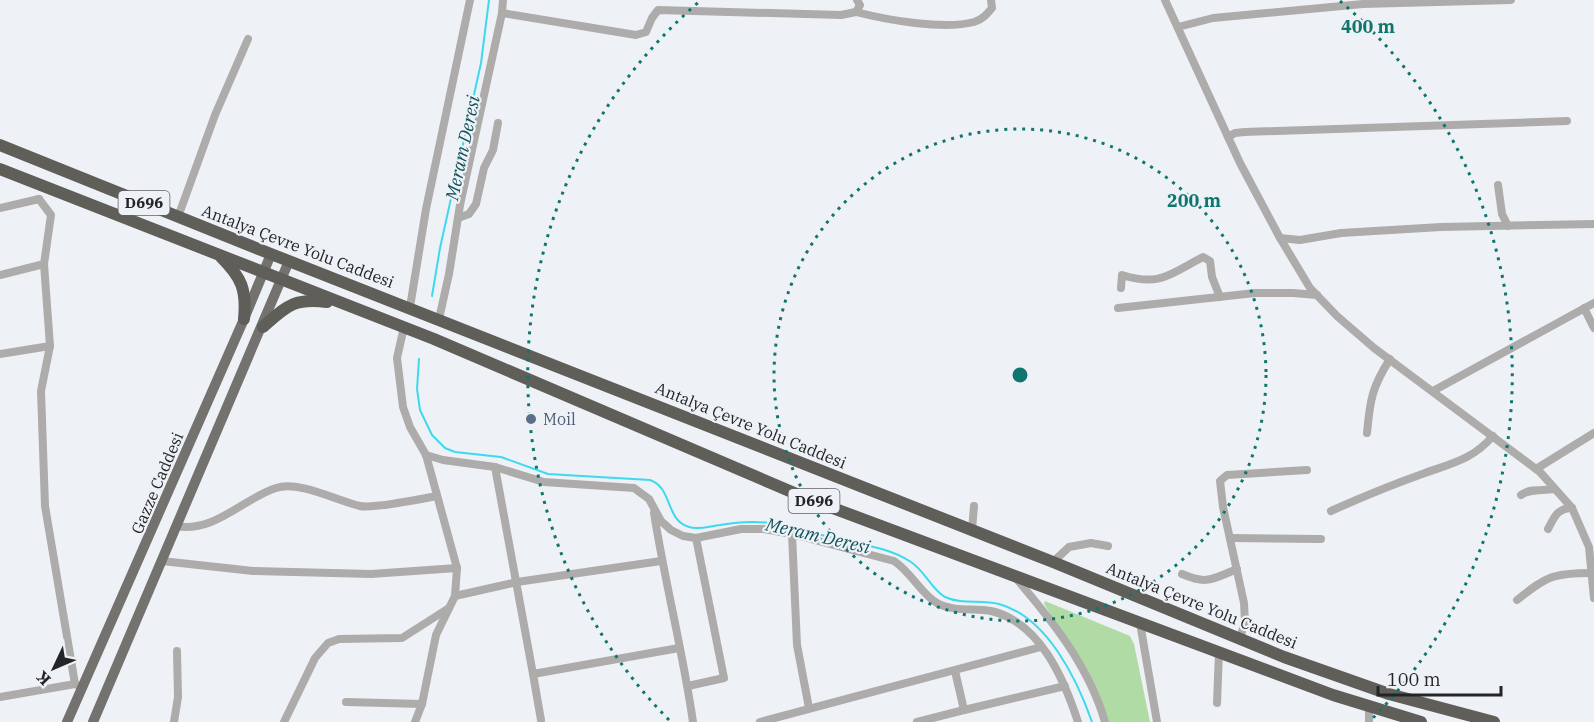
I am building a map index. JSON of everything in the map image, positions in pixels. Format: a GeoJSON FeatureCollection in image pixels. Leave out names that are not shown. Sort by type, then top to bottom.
{"type":"FeatureCollection","features":[{"type":"Feature","properties":{"kind":"highway","name":"Antalya Çevre Yolu Caddesi"},"geometry":{"type":"LineString","coordinates":[[0,145],[1053,562],[1284,657],[1389,694],[1494,722]]}},
{"type":"Feature","properties":{"kind":"highway","name":"D696"},"geometry":{"type":"LineString","coordinates":[[0,169],[404,327],[806,498],[1333,695],[1421,722]]}},
{"type":"Feature","properties":{"kind":"highway"},"geometry":{"type":"LineString","coordinates":[[218,254],[241,281],[245,300],[244,319]]}},
{"type":"Feature","properties":{"kind":"highway"},"geometry":{"type":"LineString","coordinates":[[262,327],[291,304],[319,301],[345,304]]}},
{"type":"Feature","properties":{"kind":"main road","name":"Gazze Caddesi"},"geometry":{"type":"LineString","coordinates":[[68,722],[78,686],[244,319],[271,254]]}},
{"type":"Feature","properties":{"kind":"main road"},"geometry":{"type":"LineString","coordinates":[[93,722],[289,261]]}},
{"type":"Feature","properties":{"kind":"street"},"geometry":{"type":"LineString","coordinates":[[410,307],[426,209],[470,0]]}},
{"type":"Feature","properties":{"kind":"street"},"geometry":{"type":"LineString","coordinates":[[439,319],[503,0]]}},
{"type":"Feature","properties":{"kind":"street"},"geometry":{"type":"LineString","coordinates":[[856,12],[860,5],[857,0]]}},
{"type":"Feature","properties":{"kind":"street"},"geometry":{"type":"LineString","coordinates":[[502,13],[636,34],[646,32],[658,10],[810,15],[841,15],[856,12],[889,21],[950,24],[975,22],[986,16],[992,8],[991,0]]}},
{"type":"Feature","properties":{"kind":"street"},"geometry":{"type":"LineString","coordinates":[[1165,0],[1228,137],[1280,238],[1310,288],[1337,316],[1390,359],[1536,469],[1572,508],[1589,548],[1594,598]]}},
{"type":"Feature","properties":{"kind":"street"},"geometry":{"type":"LineString","coordinates":[[1178,27],[1213,18],[1363,2],[1511,0]]}},
{"type":"Feature","properties":{"kind":"street"},"geometry":{"type":"LineString","coordinates":[[178,217],[215,115],[248,39]]}},
{"type":"Feature","properties":{"kind":"street"},"geometry":{"type":"LineString","coordinates":[[1228,137],[1235,133],[1245,132],[1567,121]]}},
{"type":"Feature","properties":{"kind":"street"},"geometry":{"type":"LineString","coordinates":[[458,218],[469,214],[476,204],[484,168],[493,150],[498,123]]}},
{"type":"Feature","properties":{"kind":"street"},"geometry":{"type":"LineString","coordinates":[[1498,184],[1502,214],[1508,226]]}},
{"type":"Feature","properties":{"kind":"street"},"geometry":{"type":"LineString","coordinates":[[39,199],[44,187]]}},
{"type":"Feature","properties":{"kind":"street"},"geometry":{"type":"LineString","coordinates":[[0,208],[39,199]]}},
{"type":"Feature","properties":{"kind":"street"},"geometry":{"type":"LineString","coordinates":[[0,697],[78,686],[45,506],[41,391],[50,346],[44,264],[51,215],[39,199]]}},
{"type":"Feature","properties":{"kind":"street"},"geometry":{"type":"LineString","coordinates":[[1280,238],[1300,240],[1341,232],[1441,227],[1594,224]]}},
{"type":"Feature","properties":{"kind":"street"},"geometry":{"type":"LineString","coordinates":[[1121,288],[1122,275],[1136,280],[1166,278],[1203,257],[1210,261],[1212,277],[1220,297]]}},
{"type":"Feature","properties":{"kind":"street"},"geometry":{"type":"LineString","coordinates":[[0,275],[44,264]]}},
{"type":"Feature","properties":{"kind":"street"},"geometry":{"type":"LineString","coordinates":[[1118,308],[1283,293],[1317,296]]}},
{"type":"Feature","properties":{"kind":"street"},"geometry":{"type":"LineString","coordinates":[[1433,391],[1594,303]]}},
{"type":"Feature","properties":{"kind":"street"},"geometry":{"type":"LineString","coordinates":[[1584,308],[1594,328]]}},
{"type":"Feature","properties":{"kind":"street"},"geometry":{"type":"LineString","coordinates":[[404,327],[397,358],[403,407],[410,427],[426,455],[457,568],[455,596],[436,635],[422,704],[416,722]]}},
{"type":"Feature","properties":{"kind":"street"},"geometry":{"type":"LineString","coordinates":[[0,354],[50,346]]}},
{"type":"Feature","properties":{"kind":"street"},"geometry":{"type":"LineString","coordinates":[[1367,433],[1370,401],[1376,380],[1390,359]]}},
{"type":"Feature","properties":{"kind":"street"},"geometry":{"type":"LineString","coordinates":[[1536,469],[1594,433]]}},
{"type":"Feature","properties":{"kind":"street"},"geometry":{"type":"LineString","coordinates":[[1331,511],[1351,501],[1463,459],[1481,449],[1493,436]]}},
{"type":"Feature","properties":{"kind":"street"},"geometry":{"type":"LineString","coordinates":[[426,455],[443,460],[495,467],[544,482],[634,488],[649,499],[661,521],[671,530],[684,536],[696,538],[741,529],[764,530],[792,534],[894,561],[904,568],[936,603],[949,607],[990,611],[1010,617],[1028,631],[1041,647],[1065,686],[1078,722]]}},
{"type":"Feature","properties":{"kind":"street"},"geometry":{"type":"LineString","coordinates":[[495,467],[541,720]]}},
{"type":"Feature","properties":{"kind":"street"},"geometry":{"type":"LineString","coordinates":[[1240,638],[1245,622],[1244,603],[1223,507],[1220,481],[1227,475],[1307,470]]}},
{"type":"Feature","properties":{"kind":"street"},"geometry":{"type":"LineString","coordinates":[[176,526],[189,528],[209,524],[278,487],[293,487],[363,507],[437,496]]}},
{"type":"Feature","properties":{"kind":"street"},"geometry":{"type":"LineString","coordinates":[[1521,495],[1528,490],[1554,489]]}},
{"type":"Feature","properties":{"kind":"street"},"geometry":{"type":"LineString","coordinates":[[972,530],[974,506]]}},
{"type":"Feature","properties":{"kind":"street"},"geometry":{"type":"LineString","coordinates":[[1548,529],[1556,513],[1564,508],[1572,508]]}},
{"type":"Feature","properties":{"kind":"street"},"geometry":{"type":"LineString","coordinates":[[653,509],[693,722]]}},
{"type":"Feature","properties":{"kind":"street"},"geometry":{"type":"LineString","coordinates":[[792,534],[797,645],[809,708]]}},
{"type":"Feature","properties":{"kind":"street"},"geometry":{"type":"LineString","coordinates":[[688,686],[724,678],[696,538]]}},
{"type":"Feature","properties":{"kind":"street"},"geometry":{"type":"LineString","coordinates":[[1230,538],[1321,539]]}},
{"type":"Feature","properties":{"kind":"street"},"geometry":{"type":"LineString","coordinates":[[1053,562],[1069,547],[1091,543],[1108,546]]}},
{"type":"Feature","properties":{"kind":"street"},"geometry":{"type":"LineString","coordinates":[[162,561],[265,572],[371,574],[457,568]]}},
{"type":"Feature","properties":{"kind":"street"},"geometry":{"type":"LineString","coordinates":[[455,596],[517,582],[661,561]]}},
{"type":"Feature","properties":{"kind":"street"},"geometry":{"type":"LineString","coordinates":[[1182,574],[1198,581],[1209,580],[1237,570]]}},
{"type":"Feature","properties":{"kind":"street"},"geometry":{"type":"LineString","coordinates":[[1517,600],[1538,584],[1558,574],[1592,573]]}},
{"type":"Feature","properties":{"kind":"street"},"geometry":{"type":"LineString","coordinates":[[1013,575],[1046,615],[1082,668],[1100,704],[1105,722]]}},
{"type":"Feature","properties":{"kind":"street"},"geometry":{"type":"LineString","coordinates":[[284,722],[315,658],[328,643],[339,639],[402,638],[450,608]]}},
{"type":"Feature","properties":{"kind":"street"},"geometry":{"type":"LineString","coordinates":[[1140,623],[1157,722]]}},
{"type":"Feature","properties":{"kind":"street"},"geometry":{"type":"LineString","coordinates":[[760,722],[1041,647]]}},
{"type":"Feature","properties":{"kind":"street"},"geometry":{"type":"LineString","coordinates":[[533,674],[679,648]]}},
{"type":"Feature","properties":{"kind":"street"},"geometry":{"type":"LineString","coordinates":[[174,722],[178,697],[177,651]]}},
{"type":"Feature","properties":{"kind":"street"},"geometry":{"type":"LineString","coordinates":[[1217,703],[1219,652]]}},
{"type":"Feature","properties":{"kind":"street"},"geometry":{"type":"LineString","coordinates":[[955,671],[964,710]]}},
{"type":"Feature","properties":{"kind":"street"},"geometry":{"type":"LineString","coordinates":[[917,722],[1065,686]]}},
{"type":"Feature","properties":{"kind":"street"},"geometry":{"type":"LineString","coordinates":[[346,702],[422,704]]}},
{"type":"Feature","properties":{"kind":"street"},"geometry":{"type":"LineString","coordinates":[[1369,706],[1369,722]]}},
{"type":"Feature","properties":{"kind":"green space"},"geometry":{"type":"Polygon","coordinates":[[[1045,601],[1130,636],[1134,644],[1150,722],[1107,722],[1069,644],[1044,604],[1045,601]]]}},
{"type":"Feature","properties":{"kind":"waterway","name":"Meram Deresi"},"geometry":{"type":"LineString","coordinates":[[432,296],[440,248],[481,63],[489,0]]}},
{"type":"Feature","properties":{"kind":"waterway","name":"Meram Deresi"},"geometry":{"type":"LineString","coordinates":[[419,359],[417,389],[420,410],[432,435],[445,448],[455,452],[501,457],[548,474],[650,480],[662,490],[676,518],[693,528],[745,522],[770,523],[893,553],[916,566],[945,597],[958,601],[999,604],[1016,611],[1032,622],[1046,636],[1069,669],[1092,722]]}},
{"type":"Feature","properties":{"kind":"place","name":"Moil"},"geometry":{"type":"Point","coordinates":[531,419]}}]}
